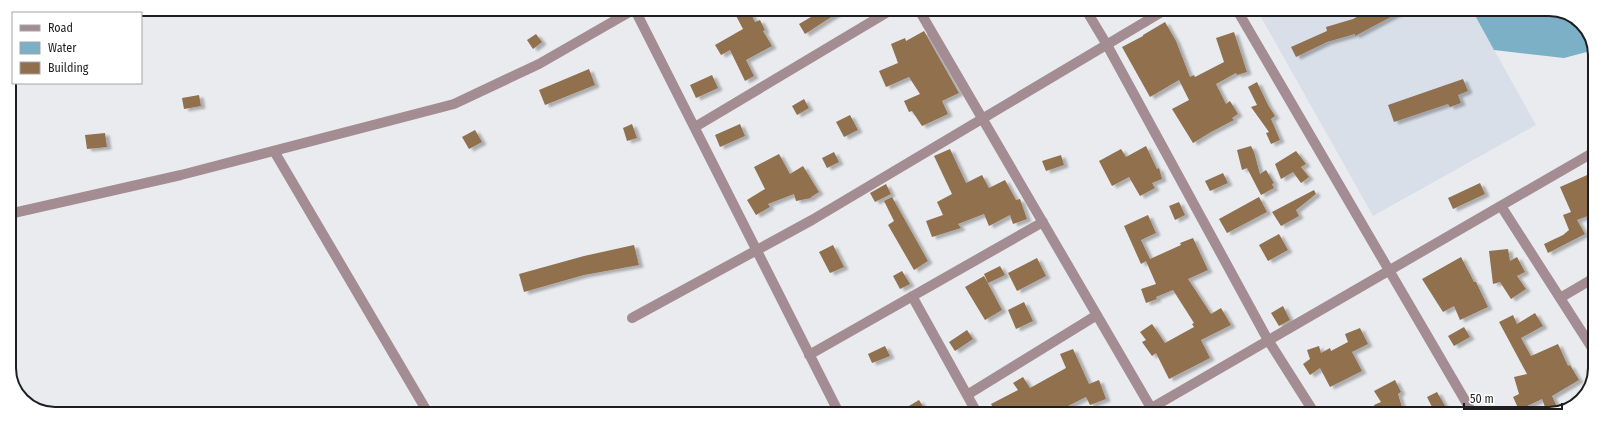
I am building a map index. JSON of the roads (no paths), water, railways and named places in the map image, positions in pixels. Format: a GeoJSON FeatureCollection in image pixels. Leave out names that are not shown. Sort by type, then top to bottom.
{"type":"FeatureCollection","features":[{"type":"Feature","properties":{"kind":"street"},"geometry":{"type":"LineString","coordinates":[[16,212],[181,175],[454,104],[539,64],[623,16]]}},
{"type":"Feature","properties":{"kind":"street"},"geometry":{"type":"LineString","coordinates":[[637,16],[695,127],[836,407]]}},
{"type":"Feature","properties":{"kind":"street"},"geometry":{"type":"LineString","coordinates":[[695,127],[881,16]]}},
{"type":"Feature","properties":{"kind":"street"},"geometry":{"type":"LineString","coordinates":[[922,16],[1151,407]]}},
{"type":"Feature","properties":{"kind":"street"},"geometry":{"type":"LineString","coordinates":[[1090,16],[1107,44],[1268,340],[1311,407]]}},
{"type":"Feature","properties":{"kind":"street"},"geometry":{"type":"LineString","coordinates":[[632,318],[812,220],[1155,16]]}},
{"type":"Feature","properties":{"kind":"street"},"geometry":{"type":"LineString","coordinates":[[1241,16],[1470,407]]}},
{"type":"Feature","properties":{"kind":"street"},"geometry":{"type":"LineString","coordinates":[[274,151],[424,407]]}},
{"type":"Feature","properties":{"kind":"street"},"geometry":{"type":"LineString","coordinates":[[1159,407],[1268,340],[1588,155]]}},
{"type":"Feature","properties":{"kind":"street"},"geometry":{"type":"LineString","coordinates":[[1501,206],[1588,342]]}},
{"type":"Feature","properties":{"kind":"street"},"geometry":{"type":"LineString","coordinates":[[809,355],[1042,222]]}},
{"type":"Feature","properties":{"kind":"street"},"geometry":{"type":"LineString","coordinates":[[1560,298],[1588,282]]}},
{"type":"Feature","properties":{"kind":"street"},"geometry":{"type":"LineString","coordinates":[[912,296],[974,407]]}},
{"type":"Feature","properties":{"kind":"street"},"geometry":{"type":"LineString","coordinates":[[967,395],[1097,314]]}},
{"type":"Feature","properties":{"kind":"water"},"geometry":{"type":"Polygon","coordinates":[[[1475,16],[1559,17],[1568,21],[1578,29],[1585,40],[1588,52],[1564,58],[1494,50],[1475,16]]]}}]}
